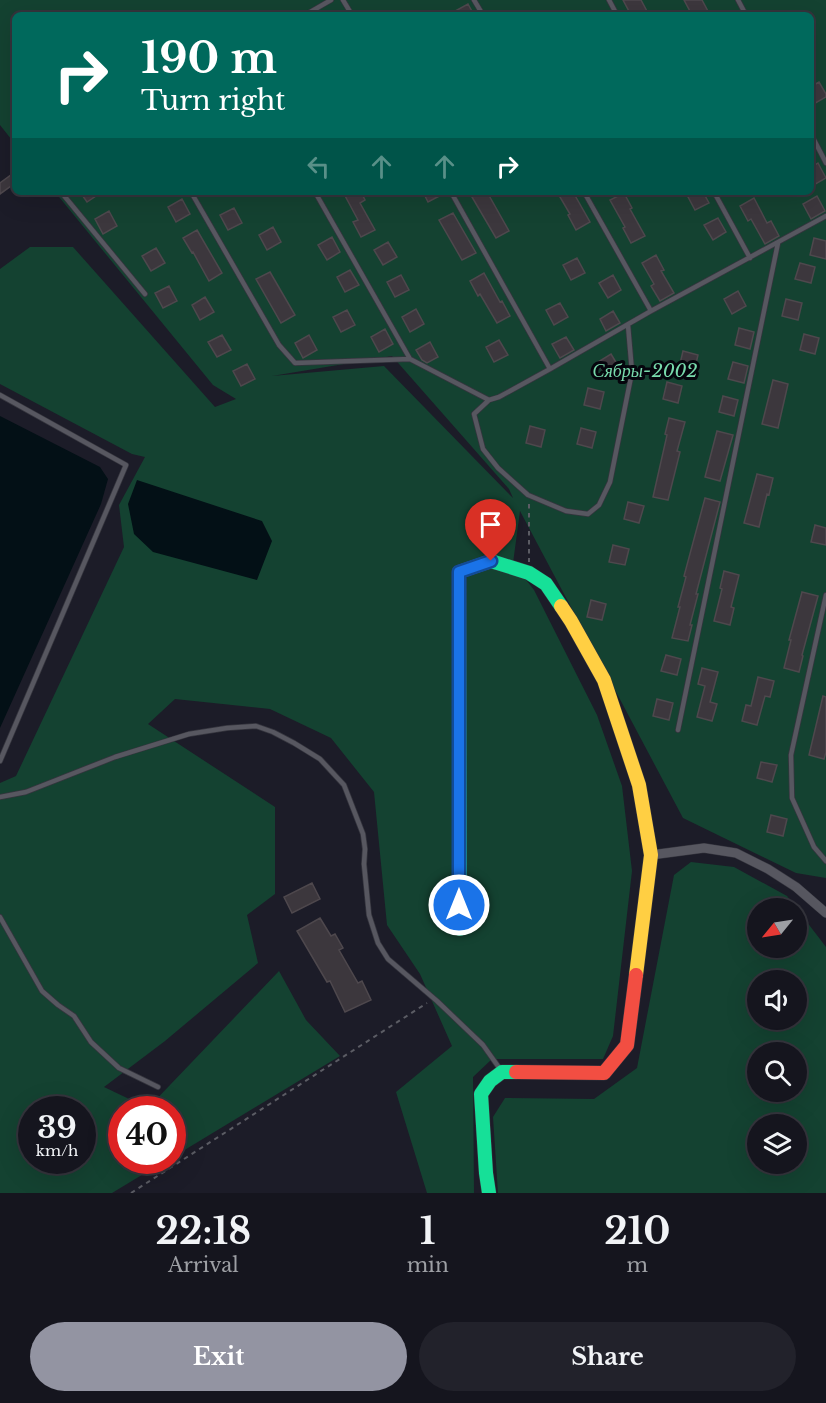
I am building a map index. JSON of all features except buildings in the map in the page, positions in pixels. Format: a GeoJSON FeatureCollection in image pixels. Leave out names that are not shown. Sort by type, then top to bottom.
{"type":"FeatureCollection","features":[{"type":"Feature","properties":{"kind":"street"},"geometry":{"type":"LineString","coordinates":[[459,929],[459,572],[491,561],[529,573],[546,584],[572,621],[604,680],[639,785],[651,855],[627,1045],[604,1073],[502,1072],[490,1081],[481,1094],[489,1193]]}},
{"type":"Feature","properties":{"kind":"street"},"geometry":{"type":"LineString","coordinates":[[651,855],[704,848],[736,853],[768,869],[796,887],[826,913]]}},
{"type":"Feature","properties":{"kind":"lane"},"geometry":{"type":"LineString","coordinates":[[310,12],[332,0]]}},
{"type":"Feature","properties":{"kind":"lane"},"geometry":{"type":"LineString","coordinates":[[814,140],[826,163]]}},
{"type":"Feature","properties":{"kind":"lane"},"geometry":{"type":"LineString","coordinates":[[63,195],[145,294]]}},
{"type":"Feature","properties":{"kind":"lane"},"geometry":{"type":"LineString","coordinates":[[193,195],[279,345],[295,363],[410,359],[489,400]]}},
{"type":"Feature","properties":{"kind":"lane"},"geometry":{"type":"LineString","coordinates":[[317,195],[410,359]]}},
{"type":"Feature","properties":{"kind":"lane"},"geometry":{"type":"LineString","coordinates":[[453,195],[550,369]]}},
{"type":"Feature","properties":{"kind":"lane"},"geometry":{"type":"LineString","coordinates":[[586,195],[651,311]]}},
{"type":"Feature","properties":{"kind":"lane"},"geometry":{"type":"LineString","coordinates":[[716,195],[750,258]]}},
{"type":"Feature","properties":{"kind":"lane"},"geometry":{"type":"LineString","coordinates":[[628,325],[632,372],[610,482],[599,505],[588,514],[566,511],[528,495],[498,468],[483,449],[474,414],[489,400],[499,397],[651,311],[826,216]]}},
{"type":"Feature","properties":{"kind":"lane"},"geometry":{"type":"LineString","coordinates":[[678,730],[778,243]]}},
{"type":"Feature","properties":{"kind":"lane"},"geometry":{"type":"LineString","coordinates":[[0,395],[126,465],[0,761]]}},
{"type":"Feature","properties":{"kind":"lane"},"geometry":{"type":"LineString","coordinates":[[826,595],[791,755],[791,777],[792,798],[814,847],[826,861]]}},
{"type":"Feature","properties":{"kind":"lane"},"geometry":{"type":"LineString","coordinates":[[0,797],[26,792],[115,757],[189,734],[256,726],[294,743],[320,759],[344,785],[363,834],[369,915],[378,943],[388,959],[435,999],[483,1045],[502,1072]]}},
{"type":"Feature","properties":{"kind":"lane"},"geometry":{"type":"LineString","coordinates":[[0,917],[42,991],[74,1016],[91,1042],[119,1068],[158,1087]]}},
{"type":"Feature","properties":{"kind":"path"},"geometry":{"type":"LineString","coordinates":[[528,495],[529,573]]}},
{"type":"Feature","properties":{"kind":"path"},"geometry":{"type":"LineString","coordinates":[[131,1193],[435,999]]}},
{"type":"Feature","properties":{"kind":"green space","name":"Сябры-2002"},"geometry":{"type":"Polygon","coordinates":[[[0,0],[826,0],[826,878],[796,873],[683,818],[520,511],[513,563],[534,590],[597,715],[622,786],[632,871],[613,1036],[603,1059],[492,1059],[473,1077],[474,1193],[427,1193],[396,1092],[452,1046],[420,974],[387,925],[374,792],[331,738],[270,709],[175,699],[148,724],[275,807],[275,894],[247,915],[258,963],[165,1041],[104,1087],[123,1096],[108,1096],[108,1174],[143,1174],[112,1193],[0,1193],[0,783],[16,776],[124,547],[119,505],[145,457],[132,454],[0,384],[0,269],[30,247],[73,247],[215,407],[236,399],[213,385],[57,195],[814,195],[814,12],[12,12],[12,140],[0,125],[0,0]],[[392,356],[272,376],[384,366],[513,498],[509,489],[392,356]]]}},
{"type":"Feature","properties":{"kind":"green space"},"geometry":{"type":"Polygon","coordinates":[[[691,862],[734,867],[787,896],[789,898],[747,898],[747,958],[807,958],[807,922],[826,947],[826,1193],[498,1193],[493,1117],[505,1098],[594,1099],[637,1068],[674,875],[691,862]]]}},
{"type":"Feature","properties":{"kind":"green space"},"geometry":{"type":"Polygon","coordinates":[[[279,971],[306,1020],[340,1056],[186,1149],[186,1096],[159,1096],[279,971]]]}},
{"type":"Feature","properties":{"kind":"shaded area"},"geometry":{"type":"Polygon","coordinates":[[[0,416],[100,467],[108,479],[101,504],[0,728],[0,416]]]}},
{"type":"Feature","properties":{"kind":"shaded area"},"geometry":{"type":"Polygon","coordinates":[[[137,480],[262,521],[272,541],[257,580],[153,552],[134,534],[128,504],[137,480]]]}},
{"type":"Feature","properties":{"kind":"traffic: fast"},"geometry":{"type":"LineString","coordinates":[[460,929],[459,572],[491,561],[529,573],[546,584],[561,606]]}},
{"type":"Feature","properties":{"kind":"traffic: fast"},"geometry":{"type":"LineString","coordinates":[[489,1193],[481,1094],[490,1081],[502,1072],[516,1072]]}},
{"type":"Feature","properties":{"kind":"traffic: slow"},"geometry":{"type":"LineString","coordinates":[[561,606],[604,680],[639,785],[651,855],[636,975]]}},
{"type":"Feature","properties":{"kind":"traffic: jam"},"geometry":{"type":"LineString","coordinates":[[516,1072],[604,1073],[627,1045],[636,975]]}},
{"type":"Feature","properties":{"kind":"route"},"geometry":{"type":"LineString","coordinates":[[459,905],[459,572],[491,561]]}}]}
